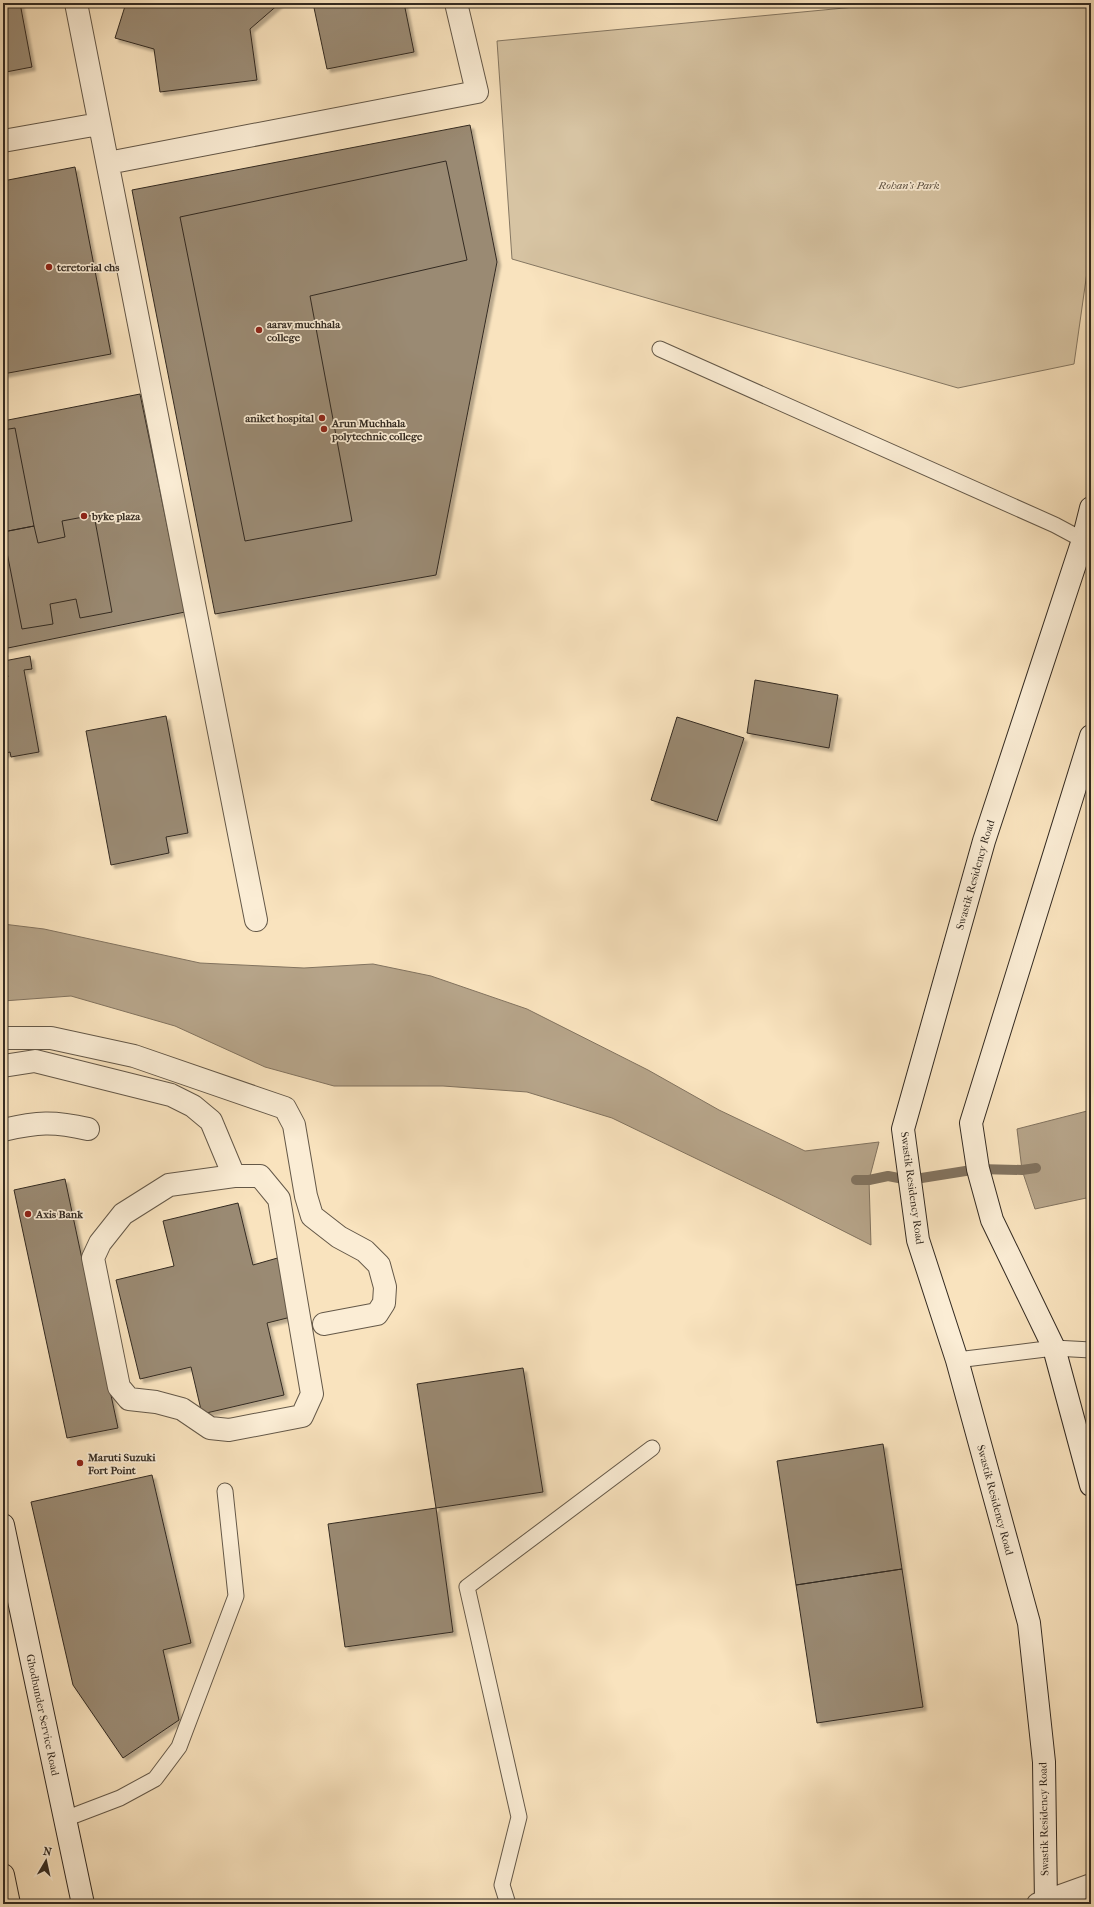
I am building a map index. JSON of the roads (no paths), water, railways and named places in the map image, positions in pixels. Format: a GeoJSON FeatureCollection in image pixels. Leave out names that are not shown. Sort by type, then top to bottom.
{"type":"FeatureCollection","features":[{"type":"Feature","properties":{"kind":"main road"},"geometry":{"type":"LineString","coordinates":[[3,1875],[9,1904]]}},
{"type":"Feature","properties":{"kind":"street"},"geometry":{"type":"LineString","coordinates":[[76,3],[256,920]]}},
{"type":"Feature","properties":{"kind":"street"},"geometry":{"type":"LineString","coordinates":[[108,163],[477,92],[456,3]]}},
{"type":"Feature","properties":{"kind":"street"},"geometry":{"type":"LineString","coordinates":[[3,141],[99,124]]}},
{"type":"Feature","properties":{"kind":"street","name":"Swastik Residency Road"},"geometry":{"type":"LineString","coordinates":[[1043,1904],[1044,1762],[1029,1623],[957,1360],[918,1240],[902,1129],[984,841],[1083,540],[1091,508]]}},
{"type":"Feature","properties":{"kind":"street"},"geometry":{"type":"LineString","coordinates":[[1091,736],[971,1123],[978,1169],[992,1220],[1054,1348],[1091,1485]]}},
{"type":"Feature","properties":{"kind":"street"},"geometry":{"type":"LineString","coordinates":[[3,1038],[51,1038],[134,1056],[285,1108],[294,1125],[306,1196],[312,1216],[339,1237],[365,1252],[379,1265],[385,1287],[384,1304],[376,1314],[324,1324]]}},
{"type":"Feature","properties":{"kind":"street"},"geometry":{"type":"LineString","coordinates":[[3,1066],[35,1061],[171,1095],[193,1106],[211,1121],[234,1176]]}},
{"type":"Feature","properties":{"kind":"street"},"geometry":{"type":"LineString","coordinates":[[3,1127],[36,1123],[59,1123],[88,1129]]}},
{"type":"Feature","properties":{"kind":"street"},"geometry":{"type":"LineString","coordinates":[[234,1176],[260,1176],[279,1199],[312,1394],[302,1416],[230,1430],[210,1428],[182,1409],[156,1402],[129,1399],[119,1387],[93,1258],[100,1243],[123,1214],[169,1185],[234,1176]]}},
{"type":"Feature","properties":{"kind":"street","name":"Ghodbunder Service Road"},"geometry":{"type":"LineString","coordinates":[[3,1525],[83,1904]]}},
{"type":"Feature","properties":{"kind":"street"},"geometry":{"type":"LineString","coordinates":[[1043,1904],[1091,1885]]}},
{"type":"Feature","properties":{"kind":"lane"},"geometry":{"type":"LineString","coordinates":[[660,349],[1048,521],[1083,540]]}},
{"type":"Feature","properties":{"kind":"lane"},"geometry":{"type":"LineString","coordinates":[[957,1360],[1054,1348],[1091,1350]]}},
{"type":"Feature","properties":{"kind":"lane"},"geometry":{"type":"LineString","coordinates":[[508,1904],[502,1885],[519,1817],[467,1587],[652,1448]]}},
{"type":"Feature","properties":{"kind":"lane"},"geometry":{"type":"LineString","coordinates":[[65,1819],[120,1798],[155,1779],[179,1747],[236,1596],[225,1491]]}},
{"type":"Feature","properties":{"kind":"waterway"},"geometry":{"type":"LineString","coordinates":[[856,1180],[869,1180],[888,1176],[909,1180],[978,1169],[1022,1170],[1036,1168]]}},
{"type":"Feature","properties":{"kind":"place","name":"teretorial chs"},"geometry":{"type":"Point","coordinates":[49,267]}},
{"type":"Feature","properties":{"kind":"place","name":"aarav muchhala college"},"geometry":{"type":"Point","coordinates":[259,330]}},
{"type":"Feature","properties":{"kind":"place","name":"aniket hospital"},"geometry":{"type":"Point","coordinates":[322,418]}},
{"type":"Feature","properties":{"kind":"place","name":"Arun Muchhala polytechnic college"},"geometry":{"type":"Point","coordinates":[324,429]}},
{"type":"Feature","properties":{"kind":"place","name":"byke plaza"},"geometry":{"type":"Point","coordinates":[84,516]}},
{"type":"Feature","properties":{"kind":"place","name":"Axis Bank"},"geometry":{"type":"Point","coordinates":[28,1214]}},
{"type":"Feature","properties":{"kind":"place","name":"Maruti Suzuki Fort Point"},"geometry":{"type":"Point","coordinates":[80,1463]}},
{"type":"Feature","properties":{"kind":"park label","name":"Rohan's Park"},"geometry":{"type":"Point","coordinates":[909,185]}}]}
